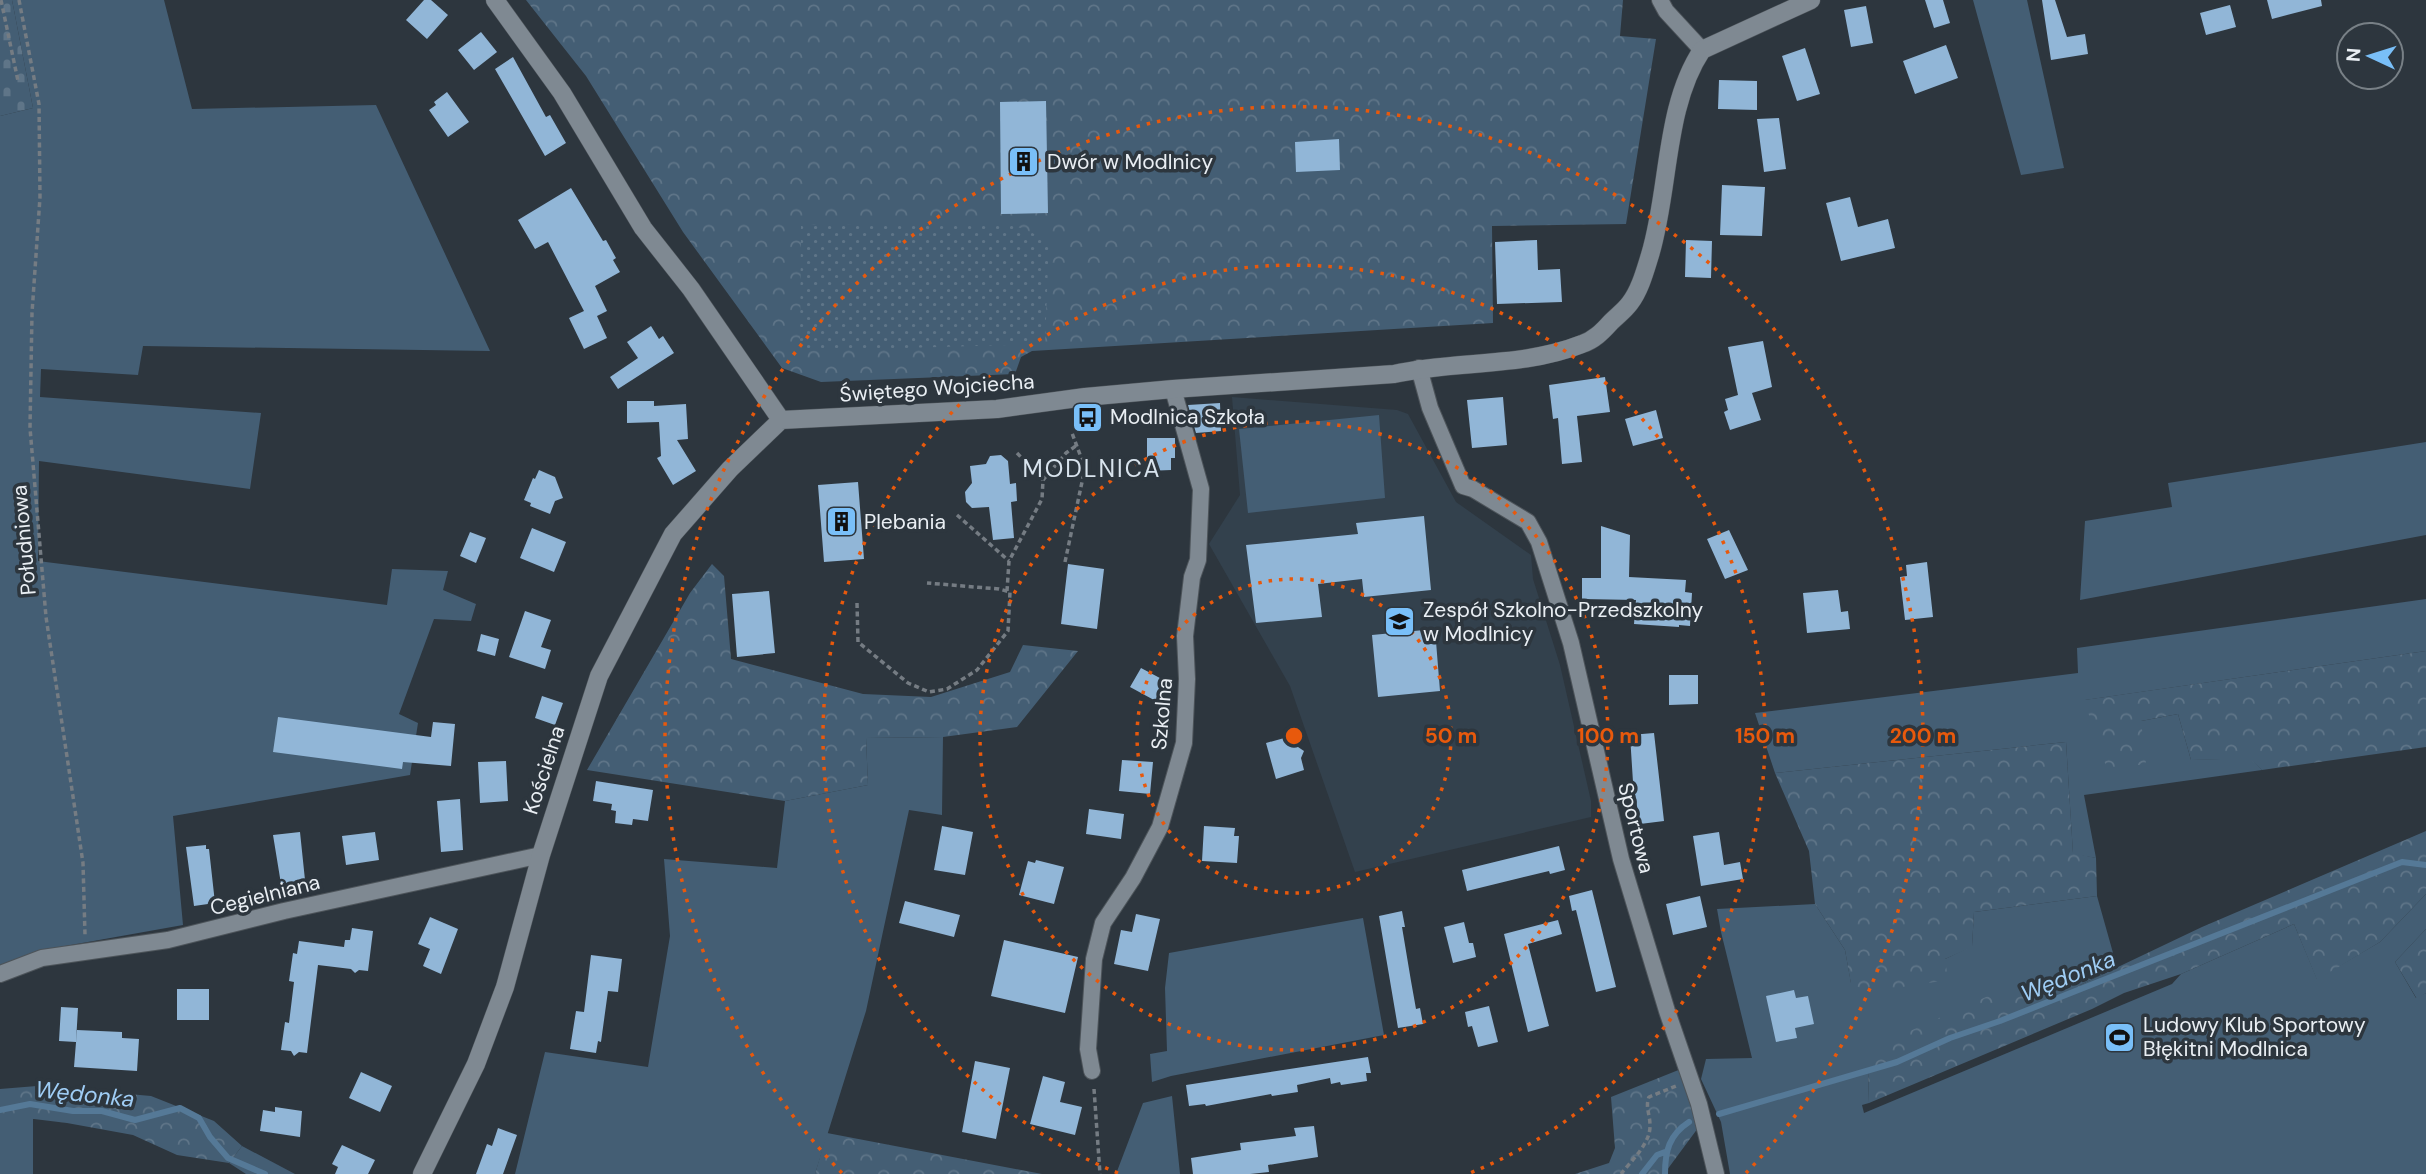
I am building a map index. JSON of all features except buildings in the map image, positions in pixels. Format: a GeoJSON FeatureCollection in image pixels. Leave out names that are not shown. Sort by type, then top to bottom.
{"type":"FeatureCollection","features":[{"type":"Feature","properties":{"kind":"street"},"geometry":{"type":"LineString","coordinates":[[495,0],[562,93],[643,228],[691,289],[781,420]]}},
{"type":"Feature","properties":{"kind":"street"},"geometry":{"type":"LineString","coordinates":[[1660,0],[1666,11],[1703,50],[1811,0]]}},
{"type":"Feature","properties":{"kind":"street","name":"Świętego Wojciecha"},"geometry":{"type":"LineString","coordinates":[[781,420],[997,409],[1084,397],[1173,389],[1394,374],[1419,368],[1511,361],[1556,353],[1584,344],[1597,336],[1630,303],[1644,274],[1659,227],[1674,124],[1695,61],[1703,50]]}},
{"type":"Feature","properties":{"kind":"street","name":"Sportowa"},"geometry":{"type":"LineString","coordinates":[[1419,368],[1430,408],[1463,486],[1473,489],[1528,522],[1539,542],[1571,643],[1621,859],[1708,1134],[1716,1174]]}},
{"type":"Feature","properties":{"kind":"street","name":"Szkolna"},"geometry":{"type":"LineString","coordinates":[[1092,1071],[1088,1049],[1094,959],[1103,923],[1133,878],[1160,827],[1184,743],[1187,679],[1185,636],[1192,577],[1198,560],[1201,489],[1173,389]]}},
{"type":"Feature","properties":{"kind":"street","name":"Kościelna"},"geometry":{"type":"LineString","coordinates":[[422,1174],[481,1052],[505,986],[541,855],[599,676],[673,534],[730,469],[781,420]]}},
{"type":"Feature","properties":{"kind":"street","name":"Cegielniana"},"geometry":{"type":"LineString","coordinates":[[0,974],[42,958],[168,940],[329,901],[541,855]]}},
{"type":"Feature","properties":{"kind":"path"},"geometry":{"type":"LineString","coordinates":[[1,0],[18,81]]}},
{"type":"Feature","properties":{"kind":"path","name":"Południowa"},"geometry":{"type":"LineString","coordinates":[[19,0],[39,104],[40,197],[32,313],[30,428],[46,617],[83,863],[85,951]]}},
{"type":"Feature","properties":{"kind":"path"},"geometry":{"type":"LineString","coordinates":[[1065,562],[1084,468],[1072,433]]}},
{"type":"Feature","properties":{"kind":"path"},"geometry":{"type":"LineString","coordinates":[[858,603],[858,642],[908,683],[929,692],[947,689],[977,670],[1007,631],[1009,561],[1042,499],[1043,480],[1066,453],[1077,445]]}},
{"type":"Feature","properties":{"kind":"path"},"geometry":{"type":"LineString","coordinates":[[1017,453],[1043,480]]}},
{"type":"Feature","properties":{"kind":"path"},"geometry":{"type":"LineString","coordinates":[[957,515],[1009,561]]}},
{"type":"Feature","properties":{"kind":"path"},"geometry":{"type":"LineString","coordinates":[[927,583],[1007,591]]}},
{"type":"Feature","properties":{"kind":"path"},"geometry":{"type":"LineString","coordinates":[[1092,1071],[1100,1174]]}},
{"type":"Feature","properties":{"kind":"path"},"geometry":{"type":"LineString","coordinates":[[1621,1174],[1648,1139],[1651,1127],[1646,1104],[1649,1097],[1691,1080]]}},
{"type":"Feature","properties":{"kind":"shaded area","name":"Zespół Szkolno-Przedszkolny w Modlnicy"},"geometry":{"type":"Polygon","coordinates":[[[1232,397],[1397,410],[1408,414],[1456,502],[1531,555],[1533,579],[1560,665],[1591,801],[1591,817],[1355,872],[1290,686],[1209,544],[1240,495],[1232,397]]]}},
{"type":"Feature","properties":{"kind":"green space"},"geometry":{"type":"Polygon","coordinates":[[[0,0],[12,0],[33,108],[0,116],[0,0]]]}},
{"type":"Feature","properties":{"kind":"green space"},"geometry":{"type":"Polygon","coordinates":[[[12,0],[164,0],[192,109],[376,105],[490,351],[143,346],[138,375],[41,369],[40,397],[261,413],[250,489],[39,461],[38,561],[387,605],[392,569],[448,571],[443,590],[476,604],[471,621],[434,619],[399,714],[418,723],[410,775],[173,816],[183,925],[43,950],[0,965],[0,116],[33,108],[12,0]]]}},
{"type":"Feature","properties":{"kind":"green space"},"geometry":{"type":"Polygon","coordinates":[[[526,0],[1623,0],[1620,36],[1656,39],[1626,224],[1492,226],[1493,323],[1032,351],[1021,357],[1015,374],[821,382],[782,368],[683,232],[586,76],[526,0]]]}},
{"type":"Feature","properties":{"kind":"green space"},"geometry":{"type":"Polygon","coordinates":[[[1973,0],[2027,0],[2064,168],[2021,175],[1973,0]]]}},
{"type":"Feature","properties":{"kind":"green space"},"geometry":{"type":"Polygon","coordinates":[[[1006,222],[1049,240],[1045,344],[800,351],[801,225],[1006,222]]]}},
{"type":"Feature","properties":{"kind":"green space"},"geometry":{"type":"Polygon","coordinates":[[[1379,415],[1385,498],[1248,513],[1239,429],[1379,415]]]}},
{"type":"Feature","properties":{"kind":"green space"},"geometry":{"type":"Polygon","coordinates":[[[2426,442],[2426,535],[2080,600],[2085,521],[2172,507],[2168,483],[2426,442]]]}},
{"type":"Feature","properties":{"kind":"green space"},"geometry":{"type":"Polygon","coordinates":[[[712,564],[724,576],[731,659],[863,694],[931,697],[1010,672],[1023,645],[1078,651],[1017,727],[943,737],[866,738],[868,785],[785,801],[587,770],[690,593],[712,564]]]}},
{"type":"Feature","properties":{"kind":"green space"},"geometry":{"type":"Polygon","coordinates":[[[2426,599],[2426,651],[2085,700],[2141,721],[2178,714],[2191,760],[2250,758],[2262,770],[2084,795],[2096,858],[2073,854],[2066,742],[1775,773],[1755,713],[2078,673],[2077,648],[2426,599]]]}},
{"type":"Feature","properties":{"kind":"green space"},"geometry":{"type":"Polygon","coordinates":[[[2426,651],[2426,747],[2262,770],[2250,759],[2191,760],[2178,714],[2141,721],[2146,764],[2107,769],[2084,700],[2426,651]]]}},
{"type":"Feature","properties":{"kind":"green space"},"geometry":{"type":"Polygon","coordinates":[[[943,737],[942,815],[909,810],[866,1011],[815,1174],[515,1174],[545,1052],[648,1067],[670,936],[664,859],[777,868],[785,801],[868,785],[866,738],[943,737]]]}},
{"type":"Feature","properties":{"kind":"green space"},"geometry":{"type":"Polygon","coordinates":[[[2066,742],[2073,853],[2096,858],[2097,896],[1974,912],[1972,947],[1945,959],[1948,980],[1870,992],[1851,984],[1845,950],[1815,904],[1809,851],[1775,773],[2066,742]]]}},
{"type":"Feature","properties":{"kind":"green space"},"geometry":{"type":"Polygon","coordinates":[[[2426,831],[2426,894],[2380,942],[2317,980],[2294,924],[2181,974],[2124,993],[1869,1103],[1868,1068],[1883,1043],[1995,993],[2062,974],[2078,986],[2202,927],[2426,831]]]}},
{"type":"Feature","properties":{"kind":"green space"},"geometry":{"type":"Polygon","coordinates":[[[2426,894],[2426,929],[2395,962],[2416,998],[2426,993],[2426,1174],[1730,1174],[1721,1122],[1701,1079],[1706,1059],[1752,1058],[1717,909],[1815,904],[1845,950],[1851,983],[1945,959],[1972,946],[1974,912],[2097,896],[2117,967],[2078,986],[1868,1068],[1869,1103],[1862,1105],[1864,1113],[2172,984],[2181,974],[2294,924],[2317,979],[2380,942],[2426,894]]]}},
{"type":"Feature","properties":{"kind":"green space"},"geometry":{"type":"Polygon","coordinates":[[[1363,918],[1384,1035],[1171,1076],[1152,1082],[1150,1054],[1167,1051],[1165,988],[1169,953],[1363,918]]]}},
{"type":"Feature","properties":{"kind":"green space"},"geometry":{"type":"Polygon","coordinates":[[[2426,929],[2426,993],[2417,999],[2395,962],[2426,929]]]}},
{"type":"Feature","properties":{"kind":"green space"},"geometry":{"type":"Polygon","coordinates":[[[1681,1069],[1698,1128],[1664,1174],[1575,1174],[1609,1163],[1615,1148],[1611,1097],[1681,1069]]]}},
{"type":"Feature","properties":{"kind":"green space"},"geometry":{"type":"Polygon","coordinates":[[[37,1086],[151,1096],[214,1121],[242,1146],[229,1163],[177,1155],[133,1135],[34,1119],[0,1119],[0,1089],[37,1086]]]}},
{"type":"Feature","properties":{"kind":"green space"},"geometry":{"type":"Polygon","coordinates":[[[1172,1096],[1180,1174],[1116,1174],[1143,1103],[1172,1096]]]}},
{"type":"Feature","properties":{"kind":"green space"},"geometry":{"type":"Polygon","coordinates":[[[0,1119],[33,1119],[33,1174],[0,1174],[0,1119]]]}},
{"type":"Feature","properties":{"kind":"green space"},"geometry":{"type":"Polygon","coordinates":[[[827,1133],[1042,1174],[815,1174],[827,1133]]]}},
{"type":"Feature","properties":{"kind":"green space"},"geometry":{"type":"Polygon","coordinates":[[[242,1146],[295,1174],[246,1174],[229,1163],[242,1146]]]}},
{"type":"Feature","properties":{"kind":"waterway","name":"Wędonka"},"geometry":{"type":"LineString","coordinates":[[1719,1114],[1897,1062],[1950,1038],[2000,1021],[2402,862],[2426,865]]}},
{"type":"Feature","properties":{"kind":"waterway","name":"Wędonka"},"geometry":{"type":"LineString","coordinates":[[0,1110],[30,1104],[73,1111],[102,1111],[135,1120],[180,1108],[199,1118],[210,1137],[228,1158],[265,1174]]}},
{"type":"Feature","properties":{"kind":"waterway","name":"Wędonka"},"geometry":{"type":"LineString","coordinates":[[1665,1174],[1670,1144],[1677,1132],[1689,1122]]}},
{"type":"Feature","properties":{"kind":"waterway"},"geometry":{"type":"LineString","coordinates":[[1642,1174],[1657,1155],[1665,1152]]}},
{"type":"Feature","properties":{"kind":"place","name":"Dwór w Modlnicy"},"geometry":{"type":"Point","coordinates":[1024,162]}},
{"type":"Feature","properties":{"kind":"place","name":"Modlnica Szkoła"},"geometry":{"type":"Point","coordinates":[1087,417]}},
{"type":"Feature","properties":{"kind":"place","name":"Plebania"},"geometry":{"type":"Point","coordinates":[841,522]}},
{"type":"Feature","properties":{"kind":"place","name":"Zespół Szkolno-Przedszkolny w Modlnicy"},"geometry":{"type":"Point","coordinates":[1400,622]}},
{"type":"Feature","properties":{"kind":"place","name":"Ludowy Klub Sportowy Błękitni Modlnica"},"geometry":{"type":"Point","coordinates":[2120,1037]}},
{"type":"Feature","properties":{"kind":"district","name":"MODLNICA"},"geometry":{"type":"Point","coordinates":[1092,468]}}]}
